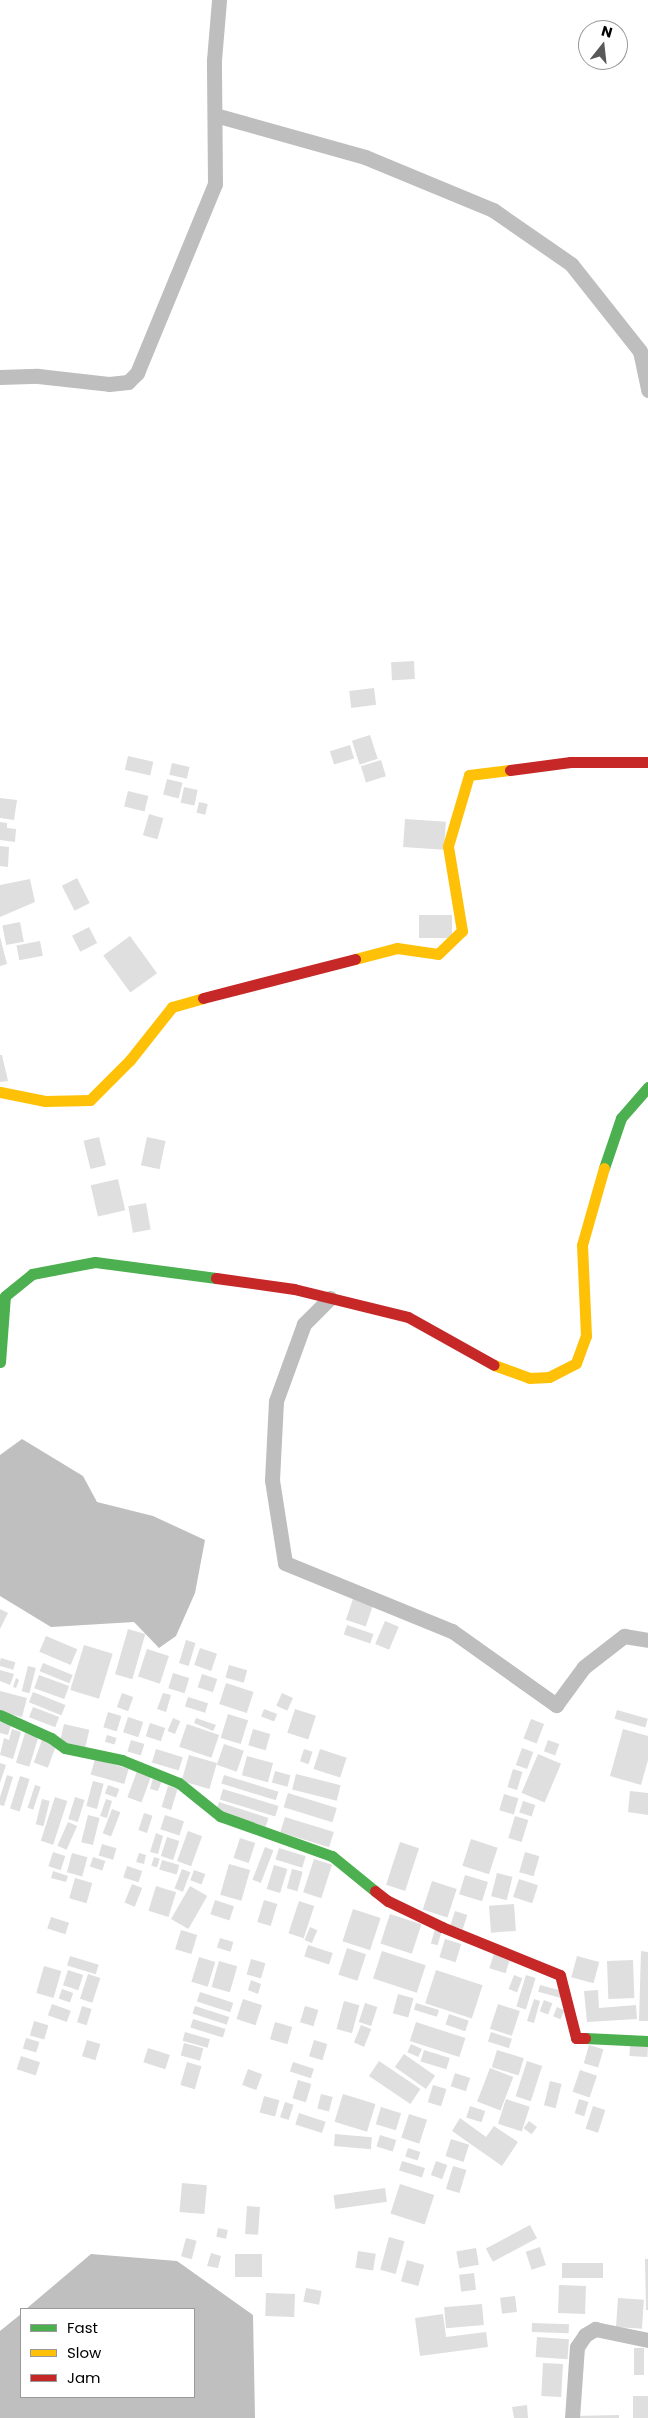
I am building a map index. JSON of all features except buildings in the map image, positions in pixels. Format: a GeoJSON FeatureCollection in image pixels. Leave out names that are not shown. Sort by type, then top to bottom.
{"type":"FeatureCollection","features":[{"type":"Feature","properties":{"kind":"street"},"geometry":{"type":"LineString","coordinates":[[0,377],[38,376],[109,384],[128,382],[137,373],[215,184],[214,60],[219,0]]}},
{"type":"Feature","properties":{"kind":"street"},"geometry":{"type":"LineString","coordinates":[[215,114],[365,156],[493,210],[571,264],[640,351],[648,390]]}},
{"type":"Feature","properties":{"kind":"street"},"geometry":{"type":"LineString","coordinates":[[0,1092],[45,1101],[90,1100],[130,1060],[172,1007],[229,990],[397,948],[438,954],[462,931],[448,846],[469,775],[570,762],[648,762]]}},
{"type":"Feature","properties":{"kind":"street"},"geometry":{"type":"LineString","coordinates":[[0,1362],[5,1296],[32,1274],[95,1262],[294,1289],[408,1317],[493,1364],[530,1378],[548,1377],[576,1363],[586,1336],[582,1245],[591,1208],[621,1118],[648,1087]]}},
{"type":"Feature","properties":{"kind":"street"},"geometry":{"type":"LineString","coordinates":[[330,1298],[304,1324],[276,1401],[272,1480],[284,1563],[452,1631],[556,1705],[584,1667],[624,1636],[648,1640]]}},
{"type":"Feature","properties":{"kind":"street"},"geometry":{"type":"LineString","coordinates":[[0,1715],[51,1738],[65,1748],[122,1760],[179,1783],[220,1816],[332,1856],[388,1901],[442,1927],[560,1975],[576,2038],[648,2041]]}},
{"type":"Feature","properties":{"kind":"street"},"geometry":{"type":"LineString","coordinates":[[572,2418],[577,2347],[585,2335],[595,2329],[648,2340]]}},
{"type":"Feature","properties":{"kind":"shaded area"},"geometry":{"type":"Polygon","coordinates":[[[22,1439],[83,1476],[97,1502],[153,1516],[205,1540],[195,1593],[176,1636],[159,1648],[134,1622],[51,1627],[0,1596],[0,1455],[22,1439]]]}},
{"type":"Feature","properties":{"kind":"shaded area"},"geometry":{"type":"Polygon","coordinates":[[[91,2254],[177,2261],[253,2315],[255,2418],[0,2418],[0,2331],[20,2315],[20,2398],[195,2398],[195,2308],[27,2308],[91,2254]]]}},
{"type":"Feature","properties":{"kind":"traffic: fast"},"geometry":{"type":"LineString","coordinates":[[604,1168],[621,1118],[648,1087]]}},
{"type":"Feature","properties":{"kind":"traffic: fast"},"geometry":{"type":"LineString","coordinates":[[0,1362],[5,1296],[32,1274],[95,1262],[216,1278]]}},
{"type":"Feature","properties":{"kind":"traffic: fast"},"geometry":{"type":"LineString","coordinates":[[0,1715],[51,1738],[65,1748],[122,1760],[179,1783],[220,1816],[332,1856],[375,1891]]}},
{"type":"Feature","properties":{"kind":"traffic: fast"},"geometry":{"type":"LineString","coordinates":[[585,2038],[648,2041]]}},
{"type":"Feature","properties":{"kind":"traffic: slow"},"geometry":{"type":"LineString","coordinates":[[355,959],[397,948],[438,954],[462,931],[448,846],[469,775],[510,770]]}},
{"type":"Feature","properties":{"kind":"traffic: slow"},"geometry":{"type":"LineString","coordinates":[[0,1092],[45,1101],[90,1100],[130,1060],[172,1007],[203,998]]}},
{"type":"Feature","properties":{"kind":"traffic: slow"},"geometry":{"type":"LineString","coordinates":[[494,1365],[529,1378],[549,1377],[576,1363],[586,1336],[582,1245],[604,1168]]}},
{"type":"Feature","properties":{"kind":"traffic: jam"},"geometry":{"type":"LineString","coordinates":[[510,770],[570,762],[648,762]]}},
{"type":"Feature","properties":{"kind":"traffic: jam"},"geometry":{"type":"LineString","coordinates":[[203,998],[355,959]]}},
{"type":"Feature","properties":{"kind":"traffic: jam"},"geometry":{"type":"LineString","coordinates":[[216,1278],[294,1289],[408,1317],[494,1365]]}},
{"type":"Feature","properties":{"kind":"traffic: jam"},"geometry":{"type":"LineString","coordinates":[[375,1891],[388,1901],[442,1927],[560,1975],[576,2038],[585,2038]]}}]}
